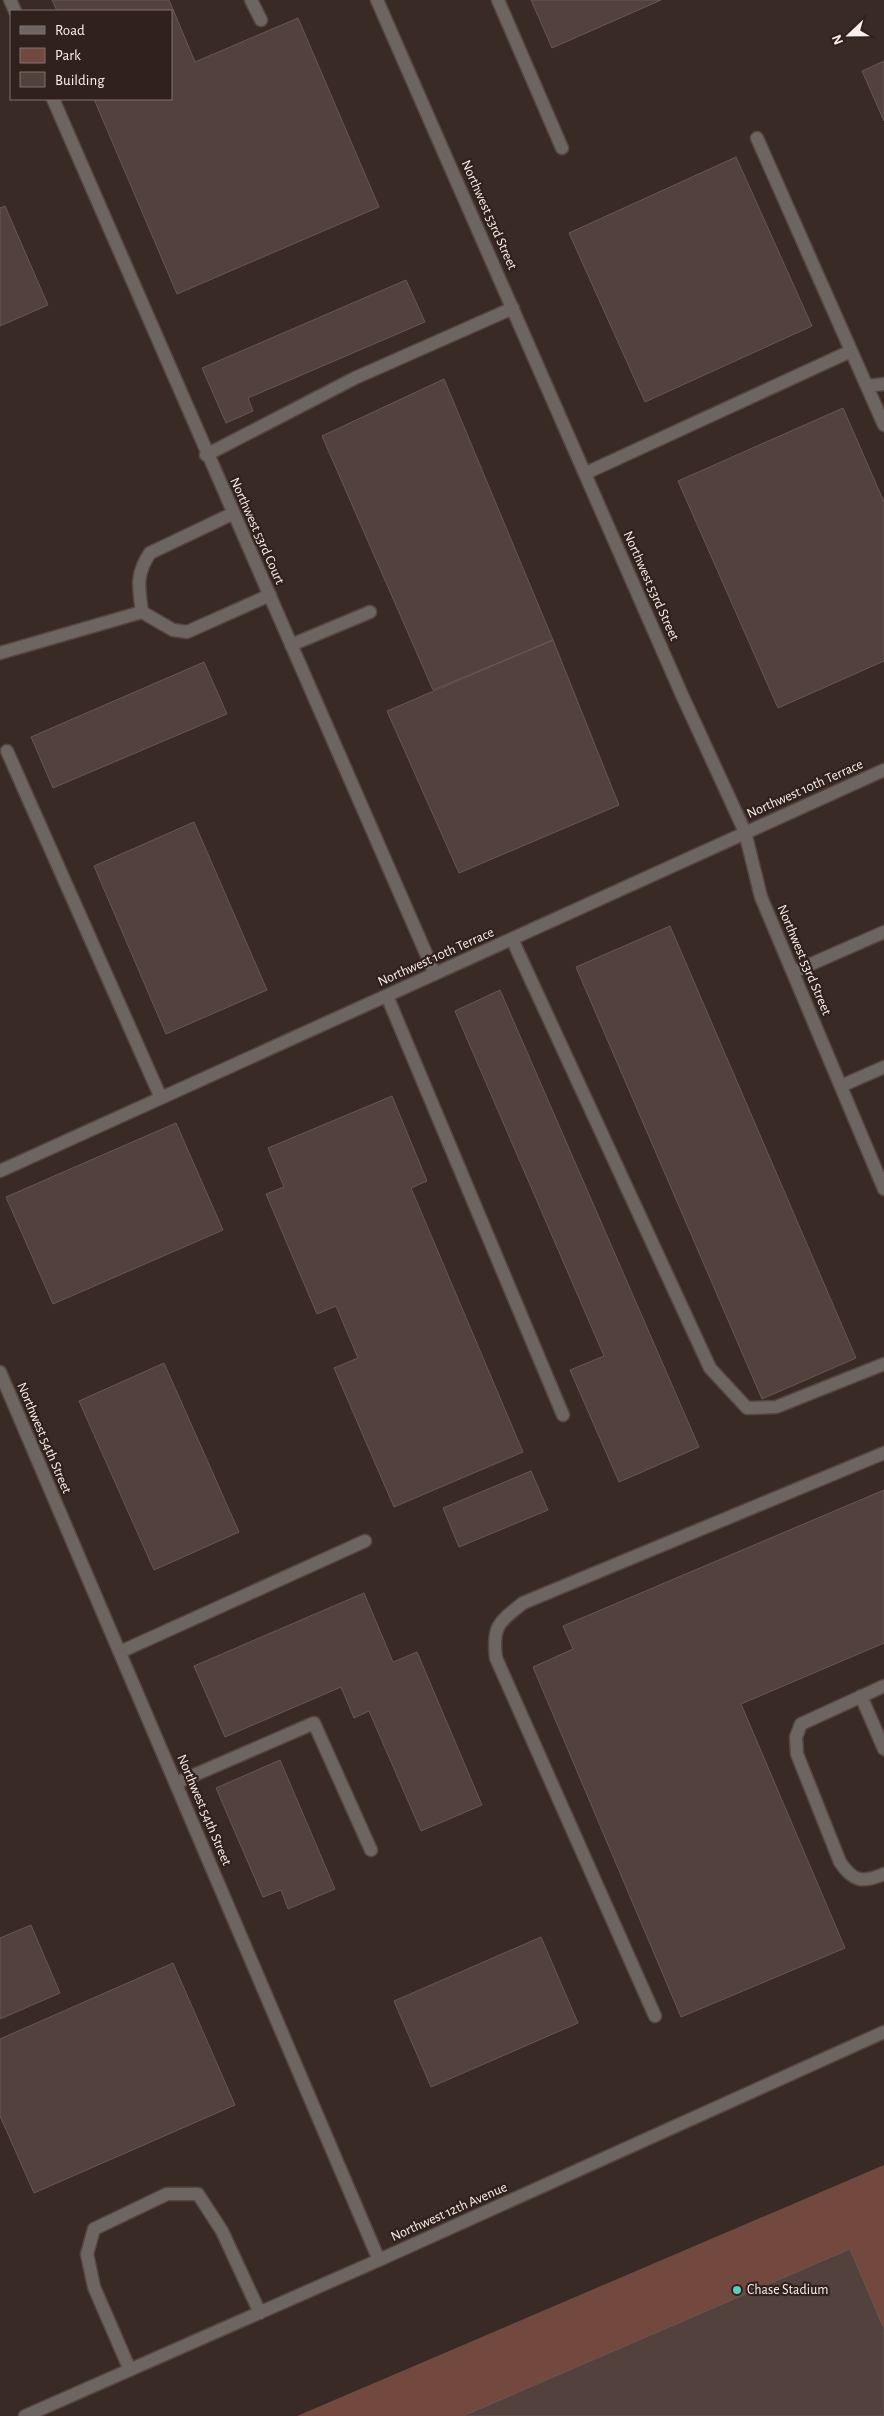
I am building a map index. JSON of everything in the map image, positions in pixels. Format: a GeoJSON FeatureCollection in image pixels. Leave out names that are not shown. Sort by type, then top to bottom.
{"type":"FeatureCollection","features":[{"type":"Feature","properties":{"kind":"street"},"geometry":{"type":"LineString","coordinates":[[252,0],[261,20]]}},
{"type":"Feature","properties":{"kind":"street","name":"Northwest 53rd Street"},"geometry":{"type":"LineString","coordinates":[[377,0],[745,832],[761,896],[884,1189]]}},
{"type":"Feature","properties":{"kind":"street"},"geometry":{"type":"LineString","coordinates":[[498,0],[562,148]]}},
{"type":"Feature","properties":{"kind":"street","name":"Northwest 53rd Court"},"geometry":{"type":"LineString","coordinates":[[53,100],[206,455],[234,513],[435,974]]}},
{"type":"Feature","properties":{"kind":"street"},"geometry":{"type":"LineString","coordinates":[[757,138],[884,425]]}},
{"type":"Feature","properties":{"kind":"street"},"geometry":{"type":"LineString","coordinates":[[206,455],[355,378],[513,308]]}},
{"type":"Feature","properties":{"kind":"street"},"geometry":{"type":"LineString","coordinates":[[586,474],[851,351]]}},
{"type":"Feature","properties":{"kind":"street"},"geometry":{"type":"LineString","coordinates":[[867,386],[884,384]]}},
{"type":"Feature","properties":{"kind":"street"},"geometry":{"type":"LineString","coordinates":[[142,612],[138,580],[143,563],[150,553],[234,513]]}},
{"type":"Feature","properties":{"kind":"street"},"geometry":{"type":"LineString","coordinates":[[0,653],[142,612],[173,630],[187,632],[270,595]]}},
{"type":"Feature","properties":{"kind":"street"},"geometry":{"type":"LineString","coordinates":[[292,646],[370,612]]}},
{"type":"Feature","properties":{"kind":"street"},"geometry":{"type":"LineString","coordinates":[[7,751],[161,1098]]}},
{"type":"Feature","properties":{"kind":"street","name":"Northwest 10th Terrace"},"geometry":{"type":"LineString","coordinates":[[0,1171],[884,770]]}},
{"type":"Feature","properties":{"kind":"street"},"geometry":{"type":"LineString","coordinates":[[793,972],[884,932]]}},
{"type":"Feature","properties":{"kind":"street"},"geometry":{"type":"LineString","coordinates":[[512,939],[710,1368],[746,1408],[776,1407],[884,1364]]}},
{"type":"Feature","properties":{"kind":"street"},"geometry":{"type":"LineString","coordinates":[[387,996],[563,1415]]}},
{"type":"Feature","properties":{"kind":"street"},"geometry":{"type":"LineString","coordinates":[[841,1086],[884,1067]]}},
{"type":"Feature","properties":{"kind":"street","name":"Northwest 54th Street"},"geometry":{"type":"LineString","coordinates":[[0,1372],[379,2260]]}},
{"type":"Feature","properties":{"kind":"street"},"geometry":{"type":"LineString","coordinates":[[654,2016],[496,1658],[495,1632],[504,1618],[523,1603],[884,1454]]}},
{"type":"Feature","properties":{"kind":"street"},"geometry":{"type":"LineString","coordinates":[[120,1652],[365,1541]]}},
{"type":"Feature","properties":{"kind":"street"},"geometry":{"type":"LineString","coordinates":[[884,1686],[800,1724],[796,1737],[797,1754],[840,1862],[848,1875],[860,1880],[884,1874]]}},
{"type":"Feature","properties":{"kind":"street"},"geometry":{"type":"LineString","coordinates":[[862,1696],[884,1749]]}},
{"type":"Feature","properties":{"kind":"street"},"geometry":{"type":"LineString","coordinates":[[176,1783],[314,1723],[371,1850]]}},
{"type":"Feature","properties":{"kind":"street","name":"Northwest 12th Avenue"},"geometry":{"type":"LineString","coordinates":[[24,2416],[379,2260],[884,2032]]}},
{"type":"Feature","properties":{"kind":"street"},"geometry":{"type":"LineString","coordinates":[[130,2370],[94,2287],[87,2254],[94,2229],[167,2194],[198,2194],[222,2231],[260,2313]]}},
{"type":"Feature","properties":{"kind":"green space","name":"Chase Stadium"},"geometry":{"type":"Polygon","coordinates":[[[884,2165],[884,2416],[297,2416],[884,2165]]]}},
{"type":"Feature","properties":{"kind":"building"},"geometry":{"type":"Polygon","coordinates":[[[52,0],[169,0],[195,62],[298,18],[379,207],[177,294],[94,100],[172,100],[172,10],[57,10],[52,0]]]}},
{"type":"Feature","properties":{"kind":"building"},"geometry":{"type":"Polygon","coordinates":[[[531,0],[661,0],[552,48],[531,0]]]}},
{"type":"Feature","properties":{"kind":"building"},"geometry":{"type":"Polygon","coordinates":[[[884,61],[884,121],[862,71],[884,61]]]}},
{"type":"Feature","properties":{"kind":"building"},"geometry":{"type":"Polygon","coordinates":[[[736,157],[812,326],[645,402],[569,233],[736,157]]]}},
{"type":"Feature","properties":{"kind":"building"},"geometry":{"type":"Polygon","coordinates":[[[5,206],[48,305],[0,326],[0,208],[5,206]]]}},
{"type":"Feature","properties":{"kind":"building"},"geometry":{"type":"Polygon","coordinates":[[[406,280],[425,322],[248,398],[253,411],[226,423],[202,368],[406,280]]]}},
{"type":"Feature","properties":{"kind":"building"},"geometry":{"type":"Polygon","coordinates":[[[444,379],[553,640],[433,690],[322,436],[444,379]]]}},
{"type":"Feature","properties":{"kind":"building"},"geometry":{"type":"Polygon","coordinates":[[[843,408],[884,502],[884,661],[778,708],[678,481],[843,408]]]}},
{"type":"Feature","properties":{"kind":"building"},"geometry":{"type":"Polygon","coordinates":[[[553,640],[619,805],[459,873],[387,711],[553,640]]]}},
{"type":"Feature","properties":{"kind":"building"},"geometry":{"type":"Polygon","coordinates":[[[204,662],[227,714],[53,788],[31,737],[204,662]]]}},
{"type":"Feature","properties":{"kind":"building"},"geometry":{"type":"Polygon","coordinates":[[[194,822],[267,990],[166,1034],[94,866],[194,822]]]}},
{"type":"Feature","properties":{"kind":"building"},"geometry":{"type":"Polygon","coordinates":[[[670,926],[856,1358],[762,1399],[576,967],[670,926]]]}},
{"type":"Feature","properties":{"kind":"building"},"geometry":{"type":"Polygon","coordinates":[[[500,990],[699,1447],[619,1482],[570,1370],[604,1356],[455,1011],[500,990]]]}},
{"type":"Feature","properties":{"kind":"building"},"geometry":{"type":"Polygon","coordinates":[[[392,1096],[427,1181],[411,1188],[523,1452],[394,1507],[334,1368],[358,1358],[336,1306],[317,1314],[266,1194],[284,1187],[268,1148],[392,1096]]]}},
{"type":"Feature","properties":{"kind":"building"},"geometry":{"type":"Polygon","coordinates":[[[176,1123],[223,1230],[53,1304],[6,1197],[176,1123]]]}},
{"type":"Feature","properties":{"kind":"building"},"geometry":{"type":"Polygon","coordinates":[[[164,1363],[239,1532],[154,1570],[79,1401],[164,1363]]]}},
{"type":"Feature","properties":{"kind":"building"},"geometry":{"type":"Polygon","coordinates":[[[531,1471],[548,1510],[459,1547],[443,1508],[531,1471]]]}},
{"type":"Feature","properties":{"kind":"building"},"geometry":{"type":"Polygon","coordinates":[[[884,1490],[884,1643],[741,1704],[845,1948],[681,2017],[533,1667],[573,1649],[563,1626],[884,1490]]]}},
{"type":"Feature","properties":{"kind":"building"},"geometry":{"type":"Polygon","coordinates":[[[364,1593],[393,1662],[417,1652],[482,1805],[421,1831],[369,1711],[354,1718],[341,1687],[225,1737],[194,1666],[364,1593]]]}},
{"type":"Feature","properties":{"kind":"building"},"geometry":{"type":"Polygon","coordinates":[[[280,1760],[335,1889],[288,1909],[281,1890],[263,1897],[216,1788],[280,1760]]]}},
{"type":"Feature","properties":{"kind":"building"},"geometry":{"type":"Polygon","coordinates":[[[31,1925],[60,1993],[0,2019],[0,1938],[31,1925]]]}},
{"type":"Feature","properties":{"kind":"building"},"geometry":{"type":"Polygon","coordinates":[[[541,1937],[578,2023],[431,2087],[394,2001],[541,1937]]]}},
{"type":"Feature","properties":{"kind":"building"},"geometry":{"type":"Polygon","coordinates":[[[173,1963],[235,2105],[34,2193],[0,2116],[0,2039],[173,1963]]]}},
{"type":"Feature","properties":{"kind":"building"},"geometry":{"type":"Polygon","coordinates":[[[850,2249],[884,2329],[884,2416],[463,2416],[850,2249]]]}},
{"type":"Feature","properties":{"kind":"place","name":"Chase Stadium"},"geometry":{"type":"Point","coordinates":[737,2290]}}]}
